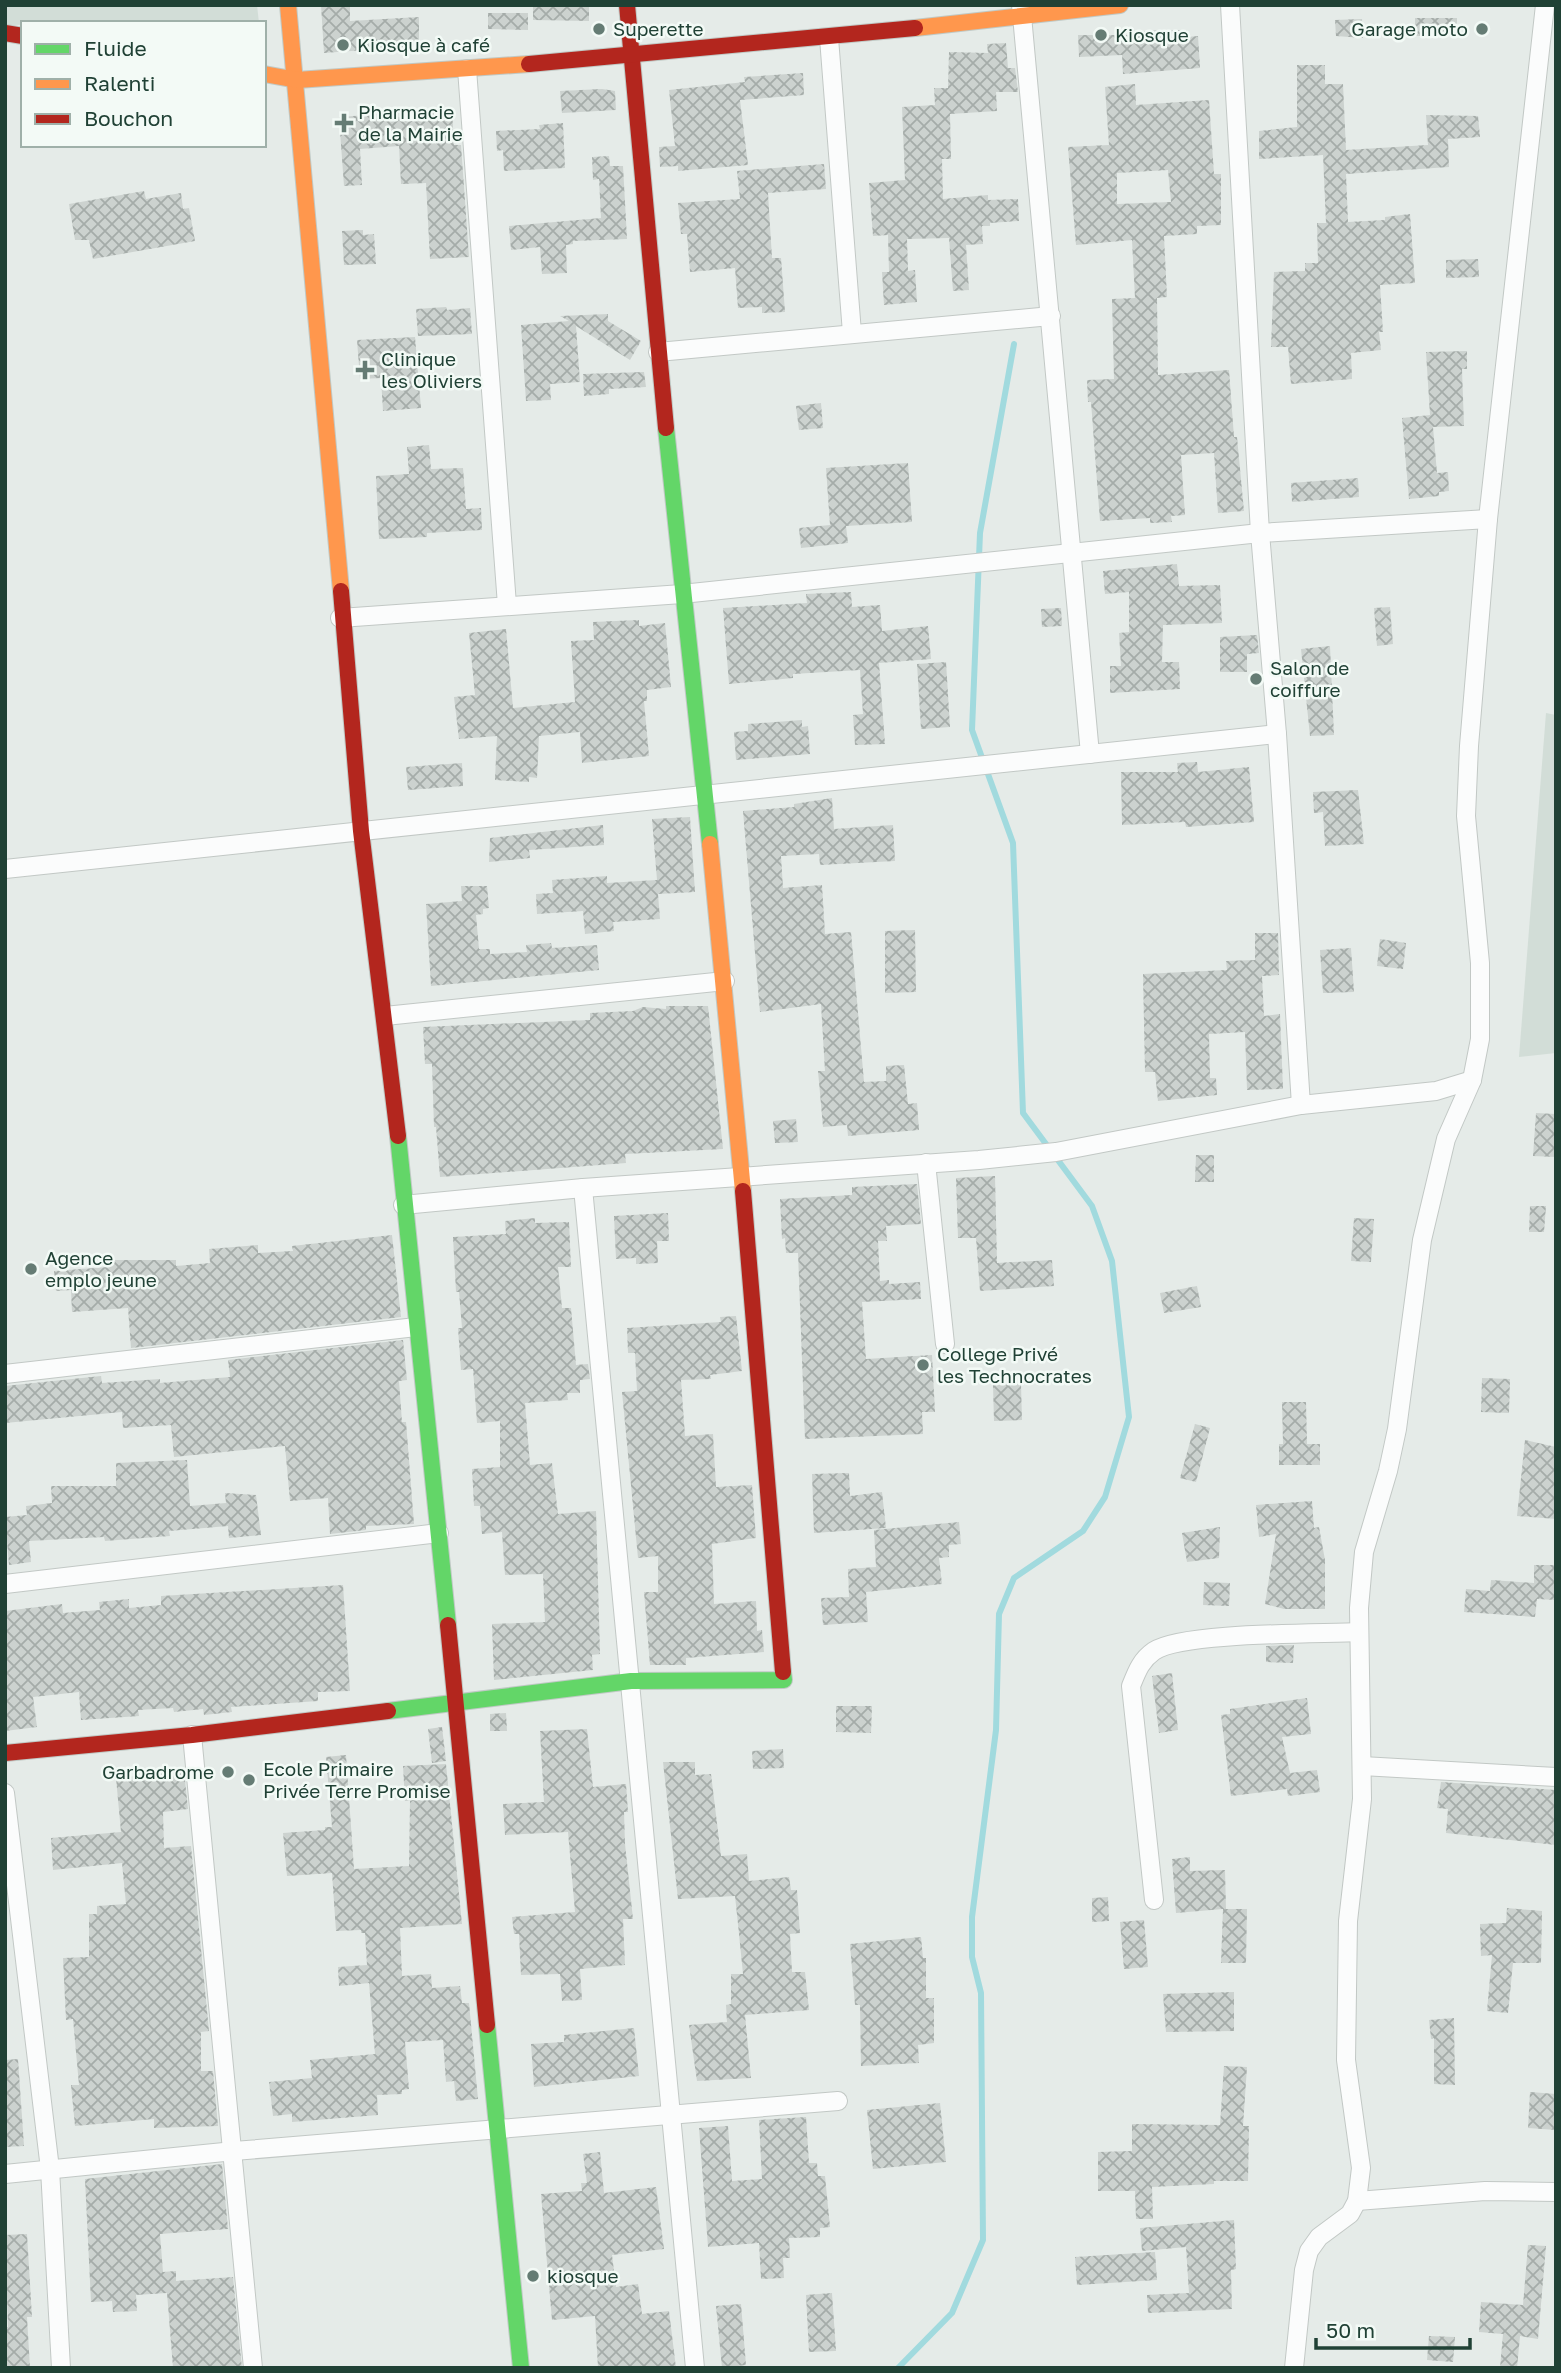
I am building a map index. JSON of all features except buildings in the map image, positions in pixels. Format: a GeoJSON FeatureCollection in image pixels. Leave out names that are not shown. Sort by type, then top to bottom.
{"type":"FeatureCollection","features":[{"type":"Feature","properties":{"kind":"street"},"geometry":{"type":"LineString","coordinates":[[288,5],[297,80],[340,618],[361,831],[384,1016],[439,1532],[521,2368]]}},
{"type":"Feature","properties":{"kind":"street"},"geometry":{"type":"LineString","coordinates":[[5,1753],[192,1735],[631,1681],[785,1680],[724,981],[657,352],[627,5]]}},
{"type":"Feature","properties":{"kind":"street"},"geometry":{"type":"LineString","coordinates":[[266,74],[297,80],[467,69],[633,52],[829,38],[1022,10],[1120,5]]}},
{"type":"Feature","properties":{"kind":"street"},"geometry":{"type":"LineString","coordinates":[[1230,5],[1260,533],[1277,734],[1301,1105]]}},
{"type":"Feature","properties":{"kind":"street"},"geometry":{"type":"LineString","coordinates":[[1294,2368],[1304,2270],[1309,2251],[1319,2237],[1350,2214],[1357,2201],[1361,2168],[1346,2060],[1348,1921],[1363,1799],[1359,1632],[1364,1552],[1396,1429],[1422,1240],[1446,1139],[1472,1080],[1480,1039],[1480,962],[1466,816],[1488,519],[1545,5]]}},
{"type":"Feature","properties":{"kind":"street"},"geometry":{"type":"LineString","coordinates":[[1022,10],[1090,754]]}},
{"type":"Feature","properties":{"kind":"street"},"geometry":{"type":"LineString","coordinates":[[829,38],[852,333]]}},
{"type":"Feature","properties":{"kind":"street"},"geometry":{"type":"LineString","coordinates":[[467,69],[507,605]]}},
{"type":"Feature","properties":{"kind":"street"},"geometry":{"type":"LineString","coordinates":[[657,352],[1051,316]]}},
{"type":"Feature","properties":{"kind":"street"},"geometry":{"type":"LineString","coordinates":[[340,618],[682,594],[1260,533],[1488,519]]}},
{"type":"Feature","properties":{"kind":"street"},"geometry":{"type":"LineString","coordinates":[[5,869],[1277,734]]}},
{"type":"Feature","properties":{"kind":"street"},"geometry":{"type":"LineString","coordinates":[[384,1016],[724,981]]}},
{"type":"Feature","properties":{"kind":"street"},"geometry":{"type":"LineString","coordinates":[[403,1205],[742,1175],[1056,1152],[1301,1105],[1436,1091],[1472,1080]]}},
{"type":"Feature","properties":{"kind":"street"},"geometry":{"type":"LineString","coordinates":[[926,1163],[945,1344]]}},
{"type":"Feature","properties":{"kind":"street"},"geometry":{"type":"LineString","coordinates":[[583,1188],[695,2368]]}},
{"type":"Feature","properties":{"kind":"street"},"geometry":{"type":"LineString","coordinates":[[5,1374],[416,1327]]}},
{"type":"Feature","properties":{"kind":"street"},"geometry":{"type":"LineString","coordinates":[[5,1584],[439,1532]]}},
{"type":"Feature","properties":{"kind":"street"},"geometry":{"type":"LineString","coordinates":[[1154,1900],[1131,1686],[1140,1662],[1157,1649],[1193,1640],[1359,1632]]}},
{"type":"Feature","properties":{"kind":"street"},"geometry":{"type":"LineString","coordinates":[[192,1735],[253,2368]]}},
{"type":"Feature","properties":{"kind":"street"},"geometry":{"type":"LineString","coordinates":[[1362,1766],[1556,1777]]}},
{"type":"Feature","properties":{"kind":"street"},"geometry":{"type":"LineString","coordinates":[[5,1793],[50,2169],[61,2368]]}},
{"type":"Feature","properties":{"kind":"street"},"geometry":{"type":"LineString","coordinates":[[5,2174],[234,2151],[838,2101]]}},
{"type":"Feature","properties":{"kind":"street"},"geometry":{"type":"LineString","coordinates":[[1357,2201],[1485,2190],[1556,2192]]}},
{"type":"Feature","properties":{"kind":"shaded area"},"geometry":{"type":"Polygon","coordinates":[[[5,5],[257,5],[259,21],[21,21],[21,25],[5,25],[5,5]]]}},
{"type":"Feature","properties":{"kind":"shaded area"},"geometry":{"type":"Polygon","coordinates":[[[1546,713],[1556,715],[1556,1053],[1519,1057],[1546,713]]]}},
{"type":"Feature","properties":{"kind":"waterway"},"geometry":{"type":"LineString","coordinates":[[898,2368],[952,2313],[983,2240],[981,1993],[972,1957],[972,1917],[996,1730],[999,1614],[1014,1578],[1083,1531],[1105,1497],[1129,1417],[1112,1261],[1092,1206],[1023,1113],[1013,843],[972,730],[980,533],[1014,344]]}},
{"type":"Feature","properties":{"kind":"traffic: fast"},"geometry":{"type":"LineString","coordinates":[[666,428],[710,844]]}},
{"type":"Feature","properties":{"kind":"traffic: fast"},"geometry":{"type":"LineString","coordinates":[[398,1136],[448,1625]]}},
{"type":"Feature","properties":{"kind":"traffic: fast"},"geometry":{"type":"LineString","coordinates":[[388,1711],[631,1681],[784,1680],[783,1672]]}},
{"type":"Feature","properties":{"kind":"traffic: fast"},"geometry":{"type":"LineString","coordinates":[[487,2025],[521,2368]]}},
{"type":"Feature","properties":{"kind":"traffic: slow"},"geometry":{"type":"LineString","coordinates":[[288,5],[341,591]]}},
{"type":"Feature","properties":{"kind":"traffic: slow"},"geometry":{"type":"LineString","coordinates":[[915,28],[1120,5]]}},
{"type":"Feature","properties":{"kind":"traffic: slow"},"geometry":{"type":"LineString","coordinates":[[266,74],[297,80],[529,64]]}},
{"type":"Feature","properties":{"kind":"traffic: slow"},"geometry":{"type":"LineString","coordinates":[[710,844],[743,1191]]}},
{"type":"Feature","properties":{"kind":"traffic: jam"},"geometry":{"type":"LineString","coordinates":[[627,5],[666,428]]}},
{"type":"Feature","properties":{"kind":"traffic: jam"},"geometry":{"type":"LineString","coordinates":[[529,64],[915,28]]}},
{"type":"Feature","properties":{"kind":"traffic: jam"},"geometry":{"type":"LineString","coordinates":[[5,33],[21,36]]}},
{"type":"Feature","properties":{"kind":"traffic: jam"},"geometry":{"type":"LineString","coordinates":[[341,591],[361,831],[398,1136]]}},
{"type":"Feature","properties":{"kind":"traffic: jam"},"geometry":{"type":"LineString","coordinates":[[743,1191],[783,1672]]}},
{"type":"Feature","properties":{"kind":"traffic: jam"},"geometry":{"type":"LineString","coordinates":[[448,1625],[487,2025]]}},
{"type":"Feature","properties":{"kind":"traffic: jam"},"geometry":{"type":"LineString","coordinates":[[5,1753],[192,1735],[388,1711]]}},
{"type":"Feature","properties":{"kind":"place","name":"Superette"},"geometry":{"type":"Point","coordinates":[599,29]}},
{"type":"Feature","properties":{"kind":"place","name":"Garage moto"},"geometry":{"type":"Point","coordinates":[1482,29]}},
{"type":"Feature","properties":{"kind":"place","name":"Kiosque"},"geometry":{"type":"Point","coordinates":[1101,35]}},
{"type":"Feature","properties":{"kind":"place","name":"Kiosque à café"},"geometry":{"type":"Point","coordinates":[343,45]}},
{"type":"Feature","properties":{"kind":"place","name":"Pharmacie de la Mairie"},"geometry":{"type":"Point","coordinates":[344,123]}},
{"type":"Feature","properties":{"kind":"place","name":"Clinique les Oliviers"},"geometry":{"type":"Point","coordinates":[365,370]}},
{"type":"Feature","properties":{"kind":"place","name":"Salon de coiffure"},"geometry":{"type":"Point","coordinates":[1256,679]}},
{"type":"Feature","properties":{"kind":"place","name":"Agence emplo jeune"},"geometry":{"type":"Point","coordinates":[31,1269]}},
{"type":"Feature","properties":{"kind":"place","name":"College Privé les Technocrates"},"geometry":{"type":"Point","coordinates":[923,1365]}},
{"type":"Feature","properties":{"kind":"place","name":"Garbadrome"},"geometry":{"type":"Point","coordinates":[228,1772]}},
{"type":"Feature","properties":{"kind":"place","name":"Ecole Primaire Privée Terre Promise"},"geometry":{"type":"Point","coordinates":[249,1780]}},
{"type":"Feature","properties":{"kind":"place","name":"kiosque"},"geometry":{"type":"Point","coordinates":[533,2276]}}]}
